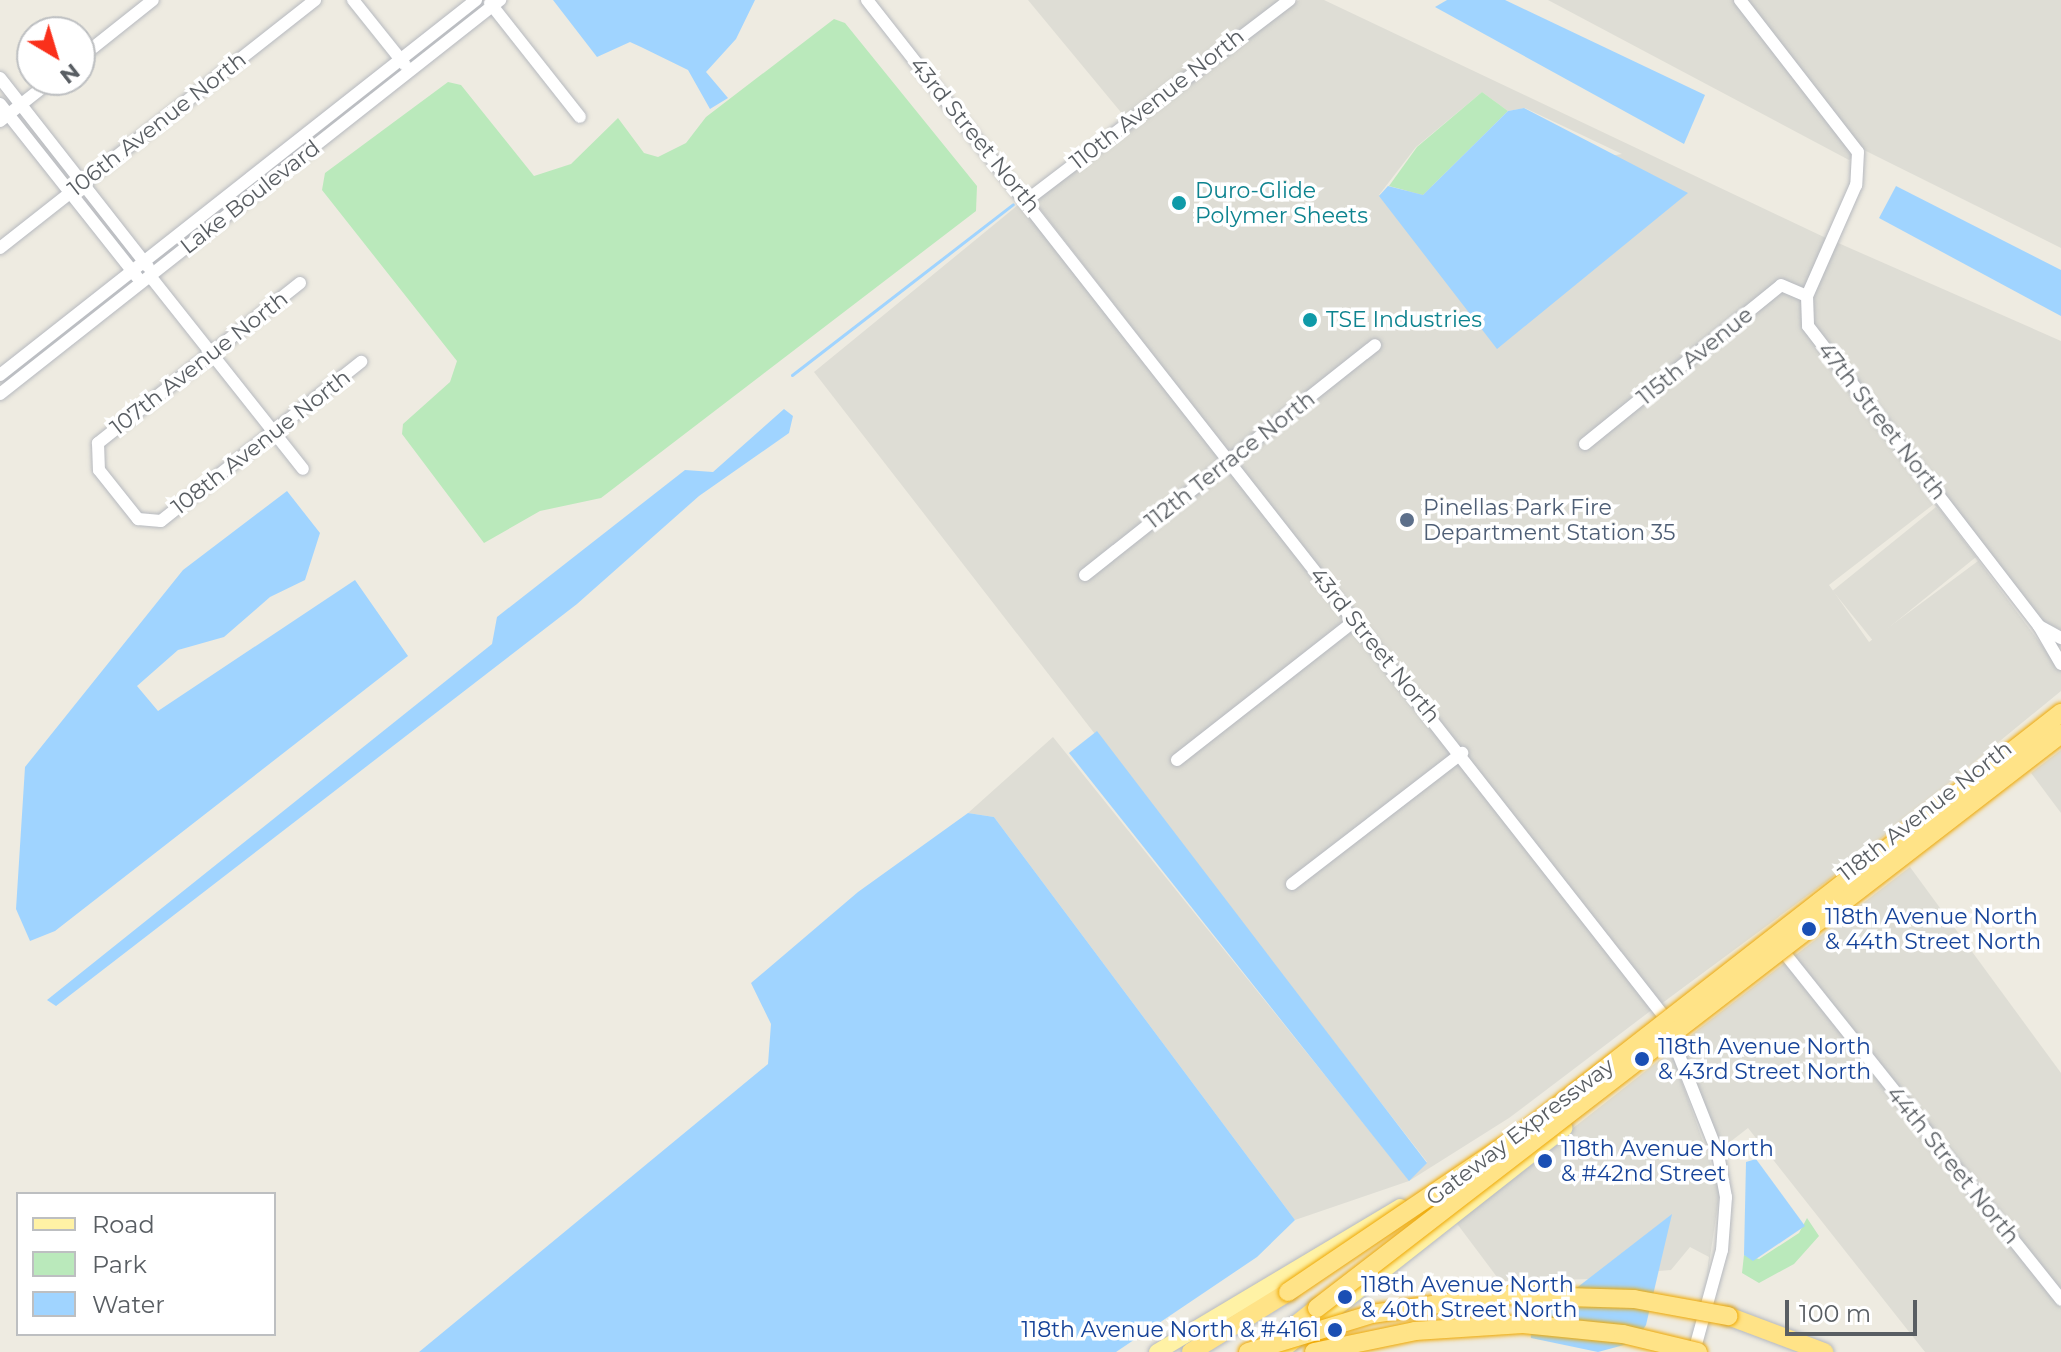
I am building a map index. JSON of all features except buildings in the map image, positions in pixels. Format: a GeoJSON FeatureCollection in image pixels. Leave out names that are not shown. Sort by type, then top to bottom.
{"type":"FeatureCollection","features":[{"type":"Feature","properties":{"kind":"highway","name":"Gateway Expressway"},"geometry":{"type":"LineString","coordinates":[[1191,1352],[1288,1292],[1527,1130],[2061,713]]}},
{"type":"Feature","properties":{"kind":"highway","name":"Gateway Expressway"},"geometry":{"type":"LineString","coordinates":[[1261,1352],[2061,734]]}},
{"type":"Feature","properties":{"kind":"highway"},"geometry":{"type":"LineString","coordinates":[[1248,1352],[1364,1315],[1488,1296],[1634,1299],[1728,1316],[1824,1352]]}},
{"type":"Feature","properties":{"kind":"highway"},"geometry":{"type":"LineString","coordinates":[[1314,1352],[1415,1331],[1512,1324],[1623,1334],[1696,1352]]}},
{"type":"Feature","properties":{"kind":"main road","name":"118th Avenue North"},"geometry":{"type":"LineString","coordinates":[[1157,1352],[1450,1177],[2061,705]]}},
{"type":"Feature","properties":{"kind":"main road","name":"118th Avenue North"},"geometry":{"type":"LineString","coordinates":[[1280,1352],[2061,742]]}},
{"type":"Feature","properties":{"kind":"street"},"geometry":{"type":"LineString","coordinates":[[96,45],[153,0]]}},
{"type":"Feature","properties":{"kind":"street","name":"106th Avenue North"},"geometry":{"type":"LineString","coordinates":[[0,248],[315,0]]}},
{"type":"Feature","properties":{"kind":"street"},"geometry":{"type":"LineString","coordinates":[[353,0],[410,71]]}},
{"type":"Feature","properties":{"kind":"street","name":"Lake Boulevard"},"geometry":{"type":"LineString","coordinates":[[0,375],[476,0]]}},
{"type":"Feature","properties":{"kind":"street","name":"43rd Street North"},"geometry":{"type":"LineString","coordinates":[[867,0],[1027,200],[1354,621],[1462,753],[1663,1015],[1718,1154],[1726,1197],[1722,1250],[1696,1352]]}},
{"type":"Feature","properties":{"kind":"street","name":"110th Avenue North"},"geometry":{"type":"LineString","coordinates":[[1027,200],[1290,0]]}},
{"type":"Feature","properties":{"kind":"street"},"geometry":{"type":"LineString","coordinates":[[1740,0],[1858,152],[1856,185],[1807,296]]}},
{"type":"Feature","properties":{"kind":"street"},"geometry":{"type":"LineString","coordinates":[[493,2],[580,117]]}},
{"type":"Feature","properties":{"kind":"street","name":"Lake Boulevard"},"geometry":{"type":"LineString","coordinates":[[0,394],[493,2]]}},
{"type":"Feature","properties":{"kind":"street"},"geometry":{"type":"LineString","coordinates":[[0,78],[144,262],[148,277],[303,469]]}},
{"type":"Feature","properties":{"kind":"street"},"geometry":{"type":"LineString","coordinates":[[4,118],[32,96]]}},
{"type":"Feature","properties":{"kind":"street"},"geometry":{"type":"LineString","coordinates":[[0,104],[4,118],[70,193],[132,271],[148,277]]}},
{"type":"Feature","properties":{"kind":"street","name":"107th Avenue North"},"geometry":{"type":"LineString","coordinates":[[161,521],[138,519],[96,465],[98,443],[300,283]]}},
{"type":"Feature","properties":{"kind":"street","name":"115th Avenue"},"geometry":{"type":"LineString","coordinates":[[1585,444],[1781,285],[1807,296]]}},
{"type":"Feature","properties":{"kind":"street","name":"47th Street North"},"geometry":{"type":"LineString","coordinates":[[1807,296],[1808,326],[2039,626],[2061,664]]}},
{"type":"Feature","properties":{"kind":"street","name":"112th Terrace North"},"geometry":{"type":"LineString","coordinates":[[1085,575],[1375,345]]}},
{"type":"Feature","properties":{"kind":"street","name":"108th Avenue North"},"geometry":{"type":"LineString","coordinates":[[161,521],[361,362]]}},
{"type":"Feature","properties":{"kind":"street"},"geometry":{"type":"LineString","coordinates":[[1177,760],[1354,621]]}},
{"type":"Feature","properties":{"kind":"street"},"geometry":{"type":"LineString","coordinates":[[2039,626],[2057,633]]}},
{"type":"Feature","properties":{"kind":"street"},"geometry":{"type":"LineString","coordinates":[[1292,884],[1462,753]]}},
{"type":"Feature","properties":{"kind":"street","name":"44th Street North"},"geometry":{"type":"LineString","coordinates":[[1786,955],[2061,1300]]}},
{"type":"Feature","properties":{"kind":"shaded area"},"geometry":{"type":"Polygon","coordinates":[[[1028,0],[1281,0],[1124,116],[1028,0]]]}},
{"type":"Feature","properties":{"kind":"shaded area"},"geometry":{"type":"Polygon","coordinates":[[[1299,0],[1324,0],[1826,238],[1804,289],[1782,280],[1578,443],[1585,450],[1783,290],[1801,298],[1803,326],[2061,671],[2061,691],[1846,867],[1661,1004],[1236,462],[1382,346],[1375,339],[1230,454],[1034,201],[1299,0]],[[1482,92],[1416,147],[1379,195],[1622,154],[1525,108],[1508,111],[1482,92]],[[1934,504],[1829,585],[1869,642],[1978,561],[1934,504]]]}},
{"type":"Feature","properties":{"kind":"shaded area"},"geometry":{"type":"Polygon","coordinates":[[[1548,0],[1734,0],[1854,156],[1849,160],[1548,0]]]}},
{"type":"Feature","properties":{"kind":"shaded area"},"geometry":{"type":"Polygon","coordinates":[[[1746,0],[2061,0],[2061,248],[1862,149],[1746,0]]]}},
{"type":"Feature","properties":{"kind":"shaded area"},"geometry":{"type":"Polygon","coordinates":[[[1023,201],[1223,459],[1079,574],[1085,582],[1229,467],[1347,620],[1170,759],[1177,766],[1354,628],[1455,752],[1286,882],[1291,890],[1461,760],[1653,1009],[1509,1118],[1409,1181],[1295,1220],[994,817],[968,813],[1053,737],[1409,1180],[1427,1162],[814,372],[1023,201]]]}},
{"type":"Feature","properties":{"kind":"shaded area"},"geometry":{"type":"Polygon","coordinates":[[[1836,242],[2061,341],[2061,630],[2042,621],[1813,324],[1813,295],[1836,242]]]}},
{"type":"Feature","properties":{"kind":"shaded area"},"geometry":{"type":"Polygon","coordinates":[[[1936,507],[1976,557],[1873,640],[1833,591],[1936,507]]]}},
{"type":"Feature","properties":{"kind":"shaded area"},"geometry":{"type":"Polygon","coordinates":[[[2061,750],[2061,813],[2031,773],[2061,750]]]}},
{"type":"Feature","properties":{"kind":"shaded area"},"geometry":{"type":"Polygon","coordinates":[[[1910,867],[2061,1073],[2061,1293],[1793,957],[1910,867]]]}},
{"type":"Feature","properties":{"kind":"shaded area"},"geometry":{"type":"Polygon","coordinates":[[[1786,962],[2061,1308],[2061,1352],[1925,1352],[1748,1128],[1721,1149],[1678,1045],[1786,962]]]}},
{"type":"Feature","properties":{"kind":"shaded area"},"geometry":{"type":"Polygon","coordinates":[[[1671,1051],[1720,1190],[1706,1284],[1709,1257],[1690,1247],[1671,1270],[1658,1271],[1671,1215],[1592,1279],[1500,1281],[1455,1221],[1671,1051]]]}},
{"type":"Feature","properties":{"kind":"green space"},"geometry":{"type":"Polygon","coordinates":[[[834,19],[845,23],[977,186],[976,211],[601,498],[540,511],[484,543],[402,434],[403,424],[450,382],[457,361],[322,190],[325,173],[448,82],[461,85],[534,176],[571,164],[618,118],[644,153],[658,157],[686,143],[706,117],[834,19]]]}},
{"type":"Feature","properties":{"kind":"green space"},"geometry":{"type":"Polygon","coordinates":[[[1482,92],[1508,111],[1423,195],[1389,186],[1417,147],[1482,92]]]}},
{"type":"Feature","properties":{"kind":"green space"},"geometry":{"type":"Polygon","coordinates":[[[1807,1218],[1819,1236],[1794,1264],[1759,1283],[1742,1273],[1744,1255],[1759,1259],[1799,1233],[1807,1218]]]}},
{"type":"Feature","properties":{"kind":"water"},"geometry":{"type":"Polygon","coordinates":[[[553,0],[755,0],[736,39],[706,72],[728,98],[710,109],[688,70],[641,47],[630,42],[597,57],[553,0]]]}},
{"type":"Feature","properties":{"kind":"water"},"geometry":{"type":"Polygon","coordinates":[[[1447,0],[1505,0],[1705,95],[1684,144],[1435,7],[1447,0]]]}},
{"type":"Feature","properties":{"kind":"water"},"geometry":{"type":"Polygon","coordinates":[[[1524,108],[1688,193],[1497,349],[1379,196],[1388,186],[1423,195],[1508,111],[1524,108]]]}},
{"type":"Feature","properties":{"kind":"water"},"geometry":{"type":"Polygon","coordinates":[[[1896,186],[2061,270],[2061,316],[1879,218],[1896,186]]]}},
{"type":"Feature","properties":{"kind":"water"},"geometry":{"type":"Polygon","coordinates":[[[784,409],[793,416],[789,433],[699,496],[577,604],[56,1006],[47,1000],[492,644],[497,617],[685,470],[713,472],[784,409]]]}},
{"type":"Feature","properties":{"kind":"water"},"geometry":{"type":"Polygon","coordinates":[[[287,491],[320,533],[305,580],[270,597],[224,637],[178,650],[137,686],[158,711],[355,580],[408,656],[55,931],[30,941],[16,909],[25,767],[183,570],[287,491]]]}},
{"type":"Feature","properties":{"kind":"water"},"geometry":{"type":"Polygon","coordinates":[[[1097,731],[1427,1163],[1409,1181],[1069,753],[1097,731]]]}},
{"type":"Feature","properties":{"kind":"water"},"geometry":{"type":"Polygon","coordinates":[[[968,813],[994,817],[1295,1220],[1257,1257],[1116,1352],[419,1352],[768,1064],[771,1024],[751,983],[858,892],[968,813]]]}},
{"type":"Feature","properties":{"kind":"water"},"geometry":{"type":"Polygon","coordinates":[[[1756,1159],[1805,1226],[1753,1261],[1744,1255],[1746,1162],[1756,1159]]]}},
{"type":"Feature","properties":{"kind":"water"},"geometry":{"type":"Polygon","coordinates":[[[1672,1214],[1646,1325],[1635,1342],[1598,1352],[1531,1338],[1530,1324],[1672,1214]]]}},
{"type":"Feature","properties":{"kind":"waterway"},"geometry":{"type":"LineString","coordinates":[[792,375],[1013,204]]}},
{"type":"Feature","properties":{"kind":"place","name":"Duro-Glide Polymer Sheets"},"geometry":{"type":"Point","coordinates":[1179,203]}},
{"type":"Feature","properties":{"kind":"place","name":"TSE Industries"},"geometry":{"type":"Point","coordinates":[1310,320]}},
{"type":"Feature","properties":{"kind":"place","name":"Pinellas Park Fire Department Station 35"},"geometry":{"type":"Point","coordinates":[1407,520]}},
{"type":"Feature","properties":{"kind":"place","name":"118th Avenue North & 44th Street North"},"geometry":{"type":"Point","coordinates":[1809,929]}},
{"type":"Feature","properties":{"kind":"place","name":"118th Avenue North & 43rd Street North"},"geometry":{"type":"Point","coordinates":[1642,1059]}},
{"type":"Feature","properties":{"kind":"place","name":"118th Avenue North & #42nd Street"},"geometry":{"type":"Point","coordinates":[1545,1161]}},
{"type":"Feature","properties":{"kind":"place","name":"118th Avenue North & 40th Street North"},"geometry":{"type":"Point","coordinates":[1345,1297]}},
{"type":"Feature","properties":{"kind":"place","name":"118th Avenue North & #4161"},"geometry":{"type":"Point","coordinates":[1335,1330]}}]}
